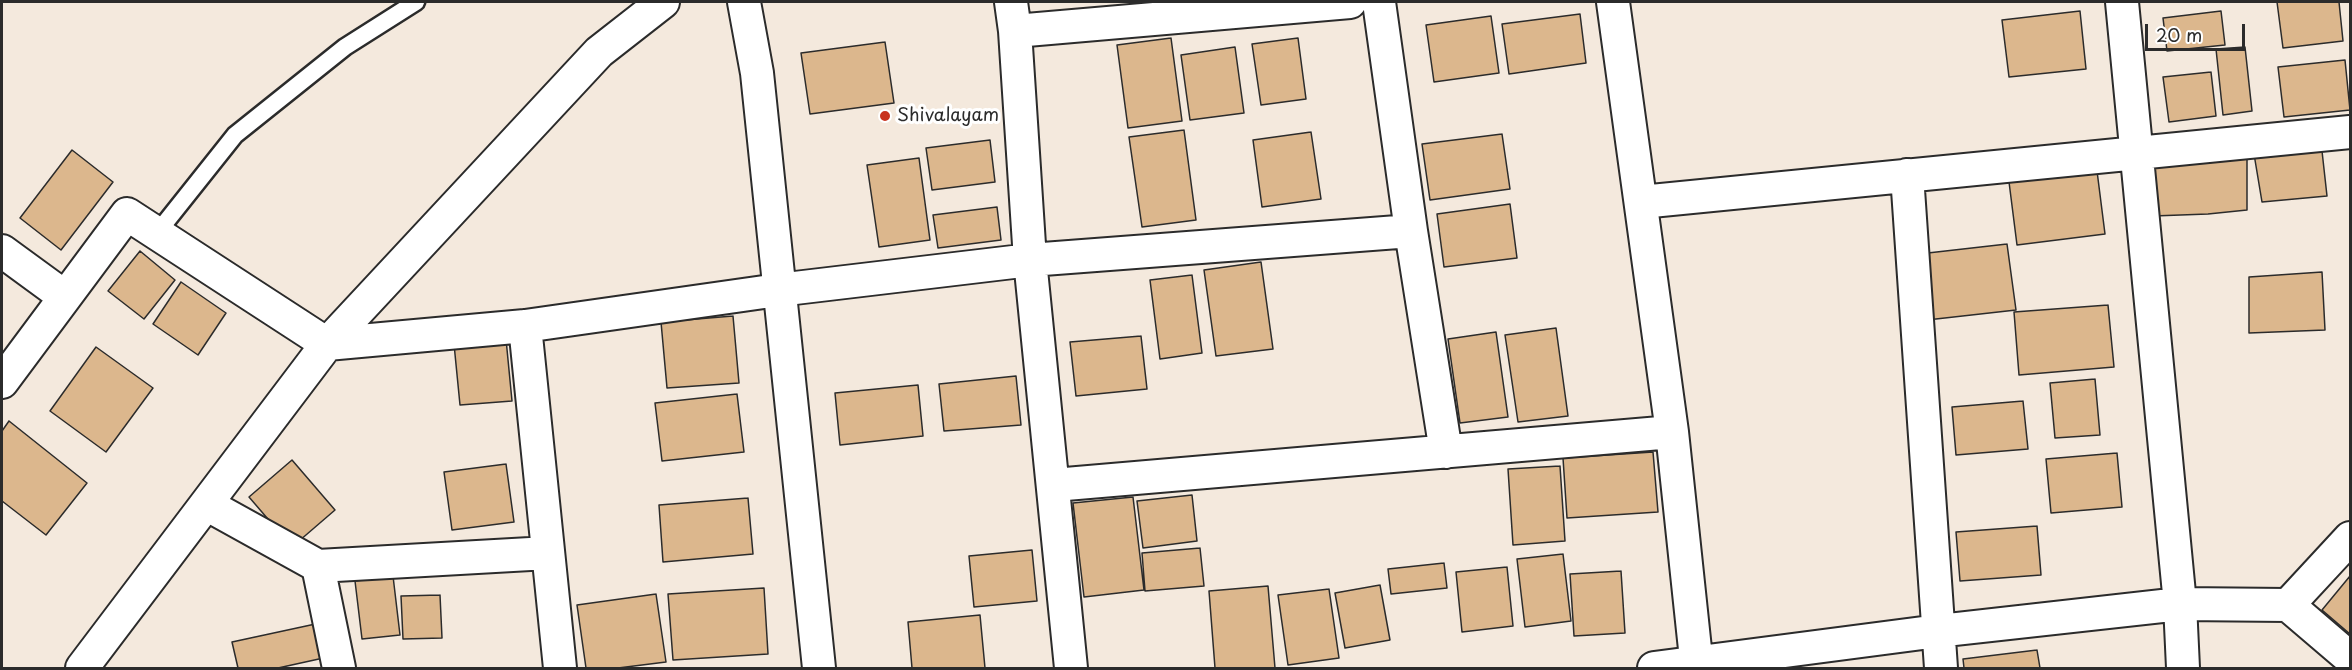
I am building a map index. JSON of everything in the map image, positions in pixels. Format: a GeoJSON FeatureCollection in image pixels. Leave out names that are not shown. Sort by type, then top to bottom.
{"type":"FeatureCollection","features":[{"type":"Feature","properties":{"kind":"street"},"geometry":{"type":"LineString","coordinates":[[95,660],[206,504],[327,344],[599,52],[663,2]]}},
{"type":"Feature","properties":{"kind":"street"},"geometry":{"type":"LineString","coordinates":[[744,2],[757,73],[819,669]]}},
{"type":"Feature","properties":{"kind":"street"},"geometry":{"type":"LineString","coordinates":[[1071,669],[1030,260],[1013,16],[1350,2]]}},
{"type":"Feature","properties":{"kind":"street"},"geometry":{"type":"LineString","coordinates":[[1379,2],[1411,231],[1446,452]]}},
{"type":"Feature","properties":{"kind":"street"},"geometry":{"type":"LineString","coordinates":[[1613,2],[1672,432],[1697,666]]}},
{"type":"Feature","properties":{"kind":"street"},"geometry":{"type":"LineString","coordinates":[[2122,2],[2180,604],[2183,669]]}},
{"type":"Feature","properties":{"kind":"street"},"geometry":{"type":"LineString","coordinates":[[1641,202],[2350,132]]}},
{"type":"Feature","properties":{"kind":"street"},"geometry":{"type":"LineString","coordinates":[[1907,175],[1941,669]]}},
{"type":"Feature","properties":{"kind":"street"},"geometry":{"type":"LineString","coordinates":[[2,382],[127,214],[327,344],[525,326],[778,290],[1030,260],[1411,231]]}},
{"type":"Feature","properties":{"kind":"street"},"geometry":{"type":"LineString","coordinates":[[2,251],[65,297]]}},
{"type":"Feature","properties":{"kind":"street"},"geometry":{"type":"LineString","coordinates":[[525,326],[560,669]]}},
{"type":"Feature","properties":{"kind":"street"},"geometry":{"type":"LineString","coordinates":[[1054,485],[1672,432]]}},
{"type":"Feature","properties":{"kind":"street"},"geometry":{"type":"LineString","coordinates":[[206,504],[318,566],[548,553]]}},
{"type":"Feature","properties":{"kind":"street"},"geometry":{"type":"LineString","coordinates":[[2288,605],[2350,538]]}},
{"type":"Feature","properties":{"kind":"street"},"geometry":{"type":"LineString","coordinates":[[318,566],[339,669]]}},
{"type":"Feature","properties":{"kind":"street"},"geometry":{"type":"LineString","coordinates":[[1654,669],[1697,666],[1938,631],[2180,604],[2288,605],[2350,658]]}},
{"type":"Feature","properties":{"kind":"lane"},"geometry":{"type":"LineString","coordinates":[[157,233],[235,135],[345,47],[416,2]]}},
{"type":"Feature","properties":{"kind":"building"},"geometry":{"type":"Polygon","coordinates":[[[2277,2],[2339,2],[2343,41],[2283,48],[2277,2]]]}},
{"type":"Feature","properties":{"kind":"building"},"geometry":{"type":"Polygon","coordinates":[[[2080,11],[2086,69],[2009,77],[2002,20],[2080,11]]]}},
{"type":"Feature","properties":{"kind":"building"},"geometry":{"type":"Polygon","coordinates":[[[2221,11],[2225,45],[2167,51],[2163,18],[2221,11]]]}},
{"type":"Feature","properties":{"kind":"building"},"geometry":{"type":"Polygon","coordinates":[[[1580,14],[1586,63],[1509,74],[1502,24],[1580,14]]]}},
{"type":"Feature","properties":{"kind":"building"},"geometry":{"type":"Polygon","coordinates":[[[1491,16],[1499,73],[1434,82],[1426,25],[1491,16]]]}},
{"type":"Feature","properties":{"kind":"building"},"geometry":{"type":"Polygon","coordinates":[[[1171,38],[1182,121],[1128,128],[1117,45],[1171,38]]]}},
{"type":"Feature","properties":{"kind":"building"},"geometry":{"type":"Polygon","coordinates":[[[1298,38],[1306,99],[1261,105],[1252,44],[1298,38]]]}},
{"type":"Feature","properties":{"kind":"building"},"geometry":{"type":"Polygon","coordinates":[[[885,42],[894,103],[810,114],[801,53],[885,42]]]}},
{"type":"Feature","properties":{"kind":"building"},"geometry":{"type":"Polygon","coordinates":[[[1235,47],[1244,113],[1190,120],[1181,55],[1235,47]]]}},
{"type":"Feature","properties":{"kind":"building"},"geometry":{"type":"Polygon","coordinates":[[[2245,47],[2252,111],[2223,115],[2216,49],[2245,47]]]}},
{"type":"Feature","properties":{"kind":"building"},"geometry":{"type":"Polygon","coordinates":[[[2345,60],[2350,110],[2284,117],[2278,67],[2345,60]]]}},
{"type":"Feature","properties":{"kind":"building"},"geometry":{"type":"Polygon","coordinates":[[[2211,72],[2216,116],[2169,122],[2163,77],[2211,72]]]}},
{"type":"Feature","properties":{"kind":"building"},"geometry":{"type":"Polygon","coordinates":[[[1184,130],[1196,220],[1142,227],[1129,137],[1184,130]]]}},
{"type":"Feature","properties":{"kind":"building"},"geometry":{"type":"Polygon","coordinates":[[[1311,132],[1321,199],[1262,207],[1253,140],[1311,132]]]}},
{"type":"Feature","properties":{"kind":"building"},"geometry":{"type":"Polygon","coordinates":[[[1502,134],[1510,189],[1430,200],[1422,144],[1502,134]]]}},
{"type":"Feature","properties":{"kind":"building"},"geometry":{"type":"Polygon","coordinates":[[[990,140],[995,182],[932,190],[926,148],[990,140]]]}},
{"type":"Feature","properties":{"kind":"building"},"geometry":{"type":"Polygon","coordinates":[[[72,150],[113,182],[61,250],[20,218],[72,150]]]}},
{"type":"Feature","properties":{"kind":"building"},"geometry":{"type":"Polygon","coordinates":[[[2322,151],[2327,196],[2262,202],[2254,154],[2322,151]]]}},
{"type":"Feature","properties":{"kind":"building"},"geometry":{"type":"Polygon","coordinates":[[[2247,152],[2247,210],[2153,216],[2148,159],[2247,152]]]}},
{"type":"Feature","properties":{"kind":"building"},"geometry":{"type":"Polygon","coordinates":[[[919,158],[930,240],[879,247],[867,165],[919,158]]]}},
{"type":"Feature","properties":{"kind":"building"},"geometry":{"type":"Polygon","coordinates":[[[2096,163],[2105,234],[2017,245],[2008,174],[2096,163]]]}},
{"type":"Feature","properties":{"kind":"building"},"geometry":{"type":"Polygon","coordinates":[[[1510,204],[1517,258],[1444,267],[1437,214],[1510,204]]]}},
{"type":"Feature","properties":{"kind":"building"},"geometry":{"type":"Polygon","coordinates":[[[997,207],[1001,240],[938,248],[933,215],[997,207]]]}},
{"type":"Feature","properties":{"kind":"building"},"geometry":{"type":"Polygon","coordinates":[[[2007,244],[2016,310],[1927,320],[1919,254],[2007,244]]]}},
{"type":"Feature","properties":{"kind":"building"},"geometry":{"type":"Polygon","coordinates":[[[140,251],[175,280],[144,319],[108,291],[140,251]]]}},
{"type":"Feature","properties":{"kind":"building"},"geometry":{"type":"Polygon","coordinates":[[[1261,262],[1273,349],[1216,356],[1204,270],[1261,262]]]}},
{"type":"Feature","properties":{"kind":"building"},"geometry":{"type":"Polygon","coordinates":[[[2322,272],[2325,330],[2249,333],[2249,277],[2322,272]]]}},
{"type":"Feature","properties":{"kind":"building"},"geometry":{"type":"Polygon","coordinates":[[[1192,275],[1202,353],[1160,359],[1150,280],[1192,275]]]}},
{"type":"Feature","properties":{"kind":"building"},"geometry":{"type":"Polygon","coordinates":[[[181,282],[226,313],[198,355],[153,324],[181,282]]]}},
{"type":"Feature","properties":{"kind":"building"},"geometry":{"type":"Polygon","coordinates":[[[2108,305],[2114,367],[2019,375],[2014,312],[2108,305]]]}},
{"type":"Feature","properties":{"kind":"building"},"geometry":{"type":"Polygon","coordinates":[[[733,316],[739,383],[667,388],[661,322],[733,316]]]}},
{"type":"Feature","properties":{"kind":"building"},"geometry":{"type":"Polygon","coordinates":[[[1556,328],[1568,416],[1518,422],[1505,335],[1556,328]]]}},
{"type":"Feature","properties":{"kind":"building"},"geometry":{"type":"Polygon","coordinates":[[[1496,332],[1508,417],[1460,423],[1448,339],[1496,332]]]}},
{"type":"Feature","properties":{"kind":"building"},"geometry":{"type":"Polygon","coordinates":[[[1141,336],[1147,389],[1076,396],[1070,342],[1141,336]]]}},
{"type":"Feature","properties":{"kind":"building"},"geometry":{"type":"Polygon","coordinates":[[[506,339],[512,401],[460,405],[454,344],[506,339]]]}},
{"type":"Feature","properties":{"kind":"building"},"geometry":{"type":"Polygon","coordinates":[[[96,347],[153,388],[106,452],[50,411],[96,347]]]}},
{"type":"Feature","properties":{"kind":"building"},"geometry":{"type":"Polygon","coordinates":[[[1016,376],[1021,425],[944,431],[939,384],[1016,376]]]}},
{"type":"Feature","properties":{"kind":"building"},"geometry":{"type":"Polygon","coordinates":[[[2095,379],[2100,435],[2055,438],[2050,383],[2095,379]]]}},
{"type":"Feature","properties":{"kind":"building"},"geometry":{"type":"Polygon","coordinates":[[[918,385],[923,436],[840,445],[835,393],[918,385]]]}},
{"type":"Feature","properties":{"kind":"building"},"geometry":{"type":"Polygon","coordinates":[[[737,394],[744,452],[662,461],[655,403],[737,394]]]}},
{"type":"Feature","properties":{"kind":"building"},"geometry":{"type":"Polygon","coordinates":[[[2023,401],[2028,449],[1956,455],[1952,407],[2023,401]]]}},
{"type":"Feature","properties":{"kind":"building"},"geometry":{"type":"Polygon","coordinates":[[[9,421],[87,483],[46,535],[2,501],[2,431],[9,421]]]}},
{"type":"Feature","properties":{"kind":"building"},"geometry":{"type":"Polygon","coordinates":[[[1653,452],[1658,512],[1567,518],[1563,458],[1653,452]]]}},
{"type":"Feature","properties":{"kind":"building"},"geometry":{"type":"Polygon","coordinates":[[[2117,453],[2122,507],[2051,513],[2046,459],[2117,453]]]}},
{"type":"Feature","properties":{"kind":"building"},"geometry":{"type":"Polygon","coordinates":[[[292,460],[335,510],[292,547],[249,497],[292,460]]]}},
{"type":"Feature","properties":{"kind":"building"},"geometry":{"type":"Polygon","coordinates":[[[506,464],[514,522],[452,530],[444,472],[506,464]]]}},
{"type":"Feature","properties":{"kind":"building"},"geometry":{"type":"Polygon","coordinates":[[[1560,466],[1565,541],[1513,545],[1508,469],[1560,466]]]}},
{"type":"Feature","properties":{"kind":"building"},"geometry":{"type":"Polygon","coordinates":[[[1192,495],[1197,541],[1143,548],[1137,501],[1192,495]]]}},
{"type":"Feature","properties":{"kind":"building"},"geometry":{"type":"Polygon","coordinates":[[[1133,497],[1144,590],[1084,597],[1073,503],[1133,497]]]}},
{"type":"Feature","properties":{"kind":"building"},"geometry":{"type":"Polygon","coordinates":[[[748,498],[753,554],[663,562],[659,505],[748,498]]]}},
{"type":"Feature","properties":{"kind":"building"},"geometry":{"type":"Polygon","coordinates":[[[2037,526],[2041,575],[1960,581],[1956,532],[2037,526]]]}},
{"type":"Feature","properties":{"kind":"building"},"geometry":{"type":"Polygon","coordinates":[[[1200,548],[1204,586],[1145,591],[1142,553],[1200,548]]]}},
{"type":"Feature","properties":{"kind":"building"},"geometry":{"type":"Polygon","coordinates":[[[1032,550],[1037,601],[974,607],[969,556],[1032,550]]]}},
{"type":"Feature","properties":{"kind":"building"},"geometry":{"type":"Polygon","coordinates":[[[1563,554],[1571,621],[1525,627],[1517,559],[1563,554]]]}},
{"type":"Feature","properties":{"kind":"building"},"geometry":{"type":"Polygon","coordinates":[[[1444,563],[1447,588],[1391,594],[1388,569],[1444,563]]]}},
{"type":"Feature","properties":{"kind":"building"},"geometry":{"type":"Polygon","coordinates":[[[1507,567],[1513,626],[1462,632],[1456,572],[1507,567]]]}},
{"type":"Feature","properties":{"kind":"building"},"geometry":{"type":"Polygon","coordinates":[[[1621,571],[1625,633],[1574,636],[1570,574],[1621,571]]]}},
{"type":"Feature","properties":{"kind":"building"},"geometry":{"type":"Polygon","coordinates":[[[393,576],[400,635],[362,639],[355,581],[393,576]]]}},
{"type":"Feature","properties":{"kind":"building"},"geometry":{"type":"Polygon","coordinates":[[[2350,576],[2350,634],[2322,610],[2350,576]]]}},
{"type":"Feature","properties":{"kind":"building"},"geometry":{"type":"Polygon","coordinates":[[[1380,585],[1390,640],[1345,648],[1335,593],[1380,585]]]}},
{"type":"Feature","properties":{"kind":"building"},"geometry":{"type":"Polygon","coordinates":[[[1268,586],[1275,668],[1215,668],[1209,591],[1268,586]]]}},
{"type":"Feature","properties":{"kind":"building"},"geometry":{"type":"Polygon","coordinates":[[[764,588],[768,654],[673,660],[668,594],[764,588]]]}},
{"type":"Feature","properties":{"kind":"building"},"geometry":{"type":"Polygon","coordinates":[[[1329,589],[1339,658],[1288,665],[1278,595],[1329,589]]]}},
{"type":"Feature","properties":{"kind":"building"},"geometry":{"type":"Polygon","coordinates":[[[656,594],[666,662],[618,668],[586,668],[577,605],[656,594]]]}},
{"type":"Feature","properties":{"kind":"building"},"geometry":{"type":"Polygon","coordinates":[[[440,595],[442,638],[403,639],[401,596],[440,595]]]}},
{"type":"Feature","properties":{"kind":"building"},"geometry":{"type":"Polygon","coordinates":[[[980,615],[985,668],[912,668],[908,622],[980,615]]]}},
{"type":"Feature","properties":{"kind":"building"},"geometry":{"type":"Polygon","coordinates":[[[320,623],[328,657],[278,668],[238,668],[232,642],[320,623]]]}},
{"type":"Feature","properties":{"kind":"building"},"geometry":{"type":"Polygon","coordinates":[[[2037,650],[2040,668],[1964,668],[1963,659],[2037,650]]]}},
{"type":"Feature","properties":{"kind":"place","name":"Shivalayam"},"geometry":{"type":"Point","coordinates":[885,116]}}]}
